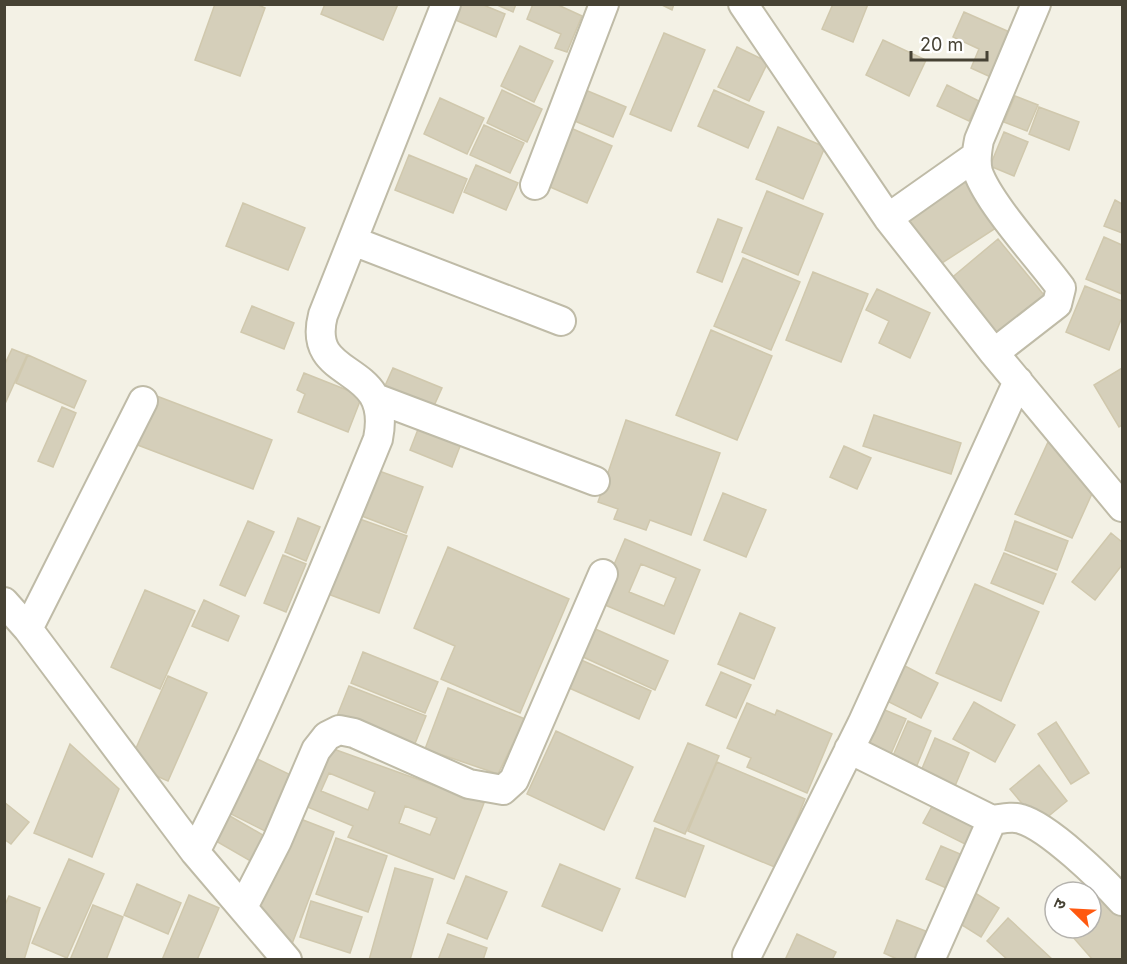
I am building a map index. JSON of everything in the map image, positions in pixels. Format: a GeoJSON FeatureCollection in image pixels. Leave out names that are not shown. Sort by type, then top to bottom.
{"type":"FeatureCollection","features":[{"type":"Feature","properties":{"kind":"street"},"geometry":{"type":"LineString","coordinates":[[195,852],[240,764],[307,613],[378,439],[382,422],[378,399],[371,389],[338,366],[322,345],[318,333],[446,4]]}},
{"type":"Feature","properties":{"kind":"street"},"geometry":{"type":"LineString","coordinates":[[535,185],[604,4]]}},
{"type":"Feature","properties":{"kind":"street"},"geometry":{"type":"LineString","coordinates":[[743,4],[888,218],[994,353],[1122,507]]}},
{"type":"Feature","properties":{"kind":"street"},"geometry":{"type":"LineString","coordinates":[[994,353],[1057,304],[1061,288],[989,195],[978,172],[976,156],[979,140],[1036,4]]}},
{"type":"Feature","properties":{"kind":"street"},"geometry":{"type":"LineString","coordinates":[[888,218],[976,156]]}},
{"type":"Feature","properties":{"kind":"street"},"geometry":{"type":"LineString","coordinates":[[353,241],[561,321]]}},
{"type":"Feature","properties":{"kind":"street"},"geometry":{"type":"LineString","coordinates":[[747,955],[849,749],[1018,381]]}},
{"type":"Feature","properties":{"kind":"street"},"geometry":{"type":"LineString","coordinates":[[378,399],[595,481]]}},
{"type":"Feature","properties":{"kind":"street"},"geometry":{"type":"LineString","coordinates":[[28,629],[143,402]]}},
{"type":"Feature","properties":{"kind":"street"},"geometry":{"type":"LineString","coordinates":[[243,907],[277,841],[316,750],[327,736],[339,730],[354,733],[469,784],[503,790],[514,780],[603,574]]}},
{"type":"Feature","properties":{"kind":"street"},"geometry":{"type":"LineString","coordinates":[[4,602],[28,629],[195,852],[287,960]]}},
{"type":"Feature","properties":{"kind":"street"},"geometry":{"type":"LineString","coordinates":[[849,749],[992,820],[1020,818],[1037,826],[1102,879],[1122,901]]}},
{"type":"Feature","properties":{"kind":"street"},"geometry":{"type":"LineString","coordinates":[[930,960],[992,820]]}},
{"type":"Feature","properties":{"kind":"building"},"geometry":{"type":"Polygon","coordinates":[[[215,4],[256,4],[265,8],[240,76],[195,60],[215,4]]]}},
{"type":"Feature","properties":{"kind":"building"},"geometry":{"type":"Polygon","coordinates":[[[325,4],[398,4],[383,40],[321,14],[325,4]]]}},
{"type":"Feature","properties":{"kind":"building"},"geometry":{"type":"Polygon","coordinates":[[[451,4],[481,4],[505,14],[496,37],[446,16],[451,4]]]}},
{"type":"Feature","properties":{"kind":"building"},"geometry":{"type":"Polygon","coordinates":[[[495,4],[516,4],[513,12],[495,4]]]}},
{"type":"Feature","properties":{"kind":"building"},"geometry":{"type":"Polygon","coordinates":[[[533,4],[556,4],[582,16],[567,52],[555,48],[561,34],[527,19],[533,4]]]}},
{"type":"Feature","properties":{"kind":"building"},"geometry":{"type":"Polygon","coordinates":[[[660,4],[674,4],[672,10],[660,4]]]}},
{"type":"Feature","properties":{"kind":"building"},"geometry":{"type":"Polygon","coordinates":[[[833,4],[868,4],[853,42],[822,29],[833,4]]]}},
{"type":"Feature","properties":{"kind":"building"},"geometry":{"type":"Polygon","coordinates":[[[964,12],[1014,34],[995,79],[971,68],[979,49],[953,37],[964,12]]]}},
{"type":"Feature","properties":{"kind":"building"},"geometry":{"type":"Polygon","coordinates":[[[664,33],[705,50],[671,131],[630,114],[664,33]]]}},
{"type":"Feature","properties":{"kind":"building"},"geometry":{"type":"Polygon","coordinates":[[[883,40],[926,60],[909,96],[866,75],[883,40]]]}},
{"type":"Feature","properties":{"kind":"building"},"geometry":{"type":"Polygon","coordinates":[[[520,46],[553,61],[534,102],[501,86],[520,46]]]}},
{"type":"Feature","properties":{"kind":"building"},"geometry":{"type":"Polygon","coordinates":[[[737,47],[768,62],[749,101],[718,87],[737,47]]]}},
{"type":"Feature","properties":{"kind":"building"},"geometry":{"type":"Polygon","coordinates":[[[947,85],[979,101],[969,121],[937,106],[947,85]]]}},
{"type":"Feature","properties":{"kind":"building"},"geometry":{"type":"Polygon","coordinates":[[[583,89],[626,107],[613,137],[570,119],[583,89]]]}},
{"type":"Feature","properties":{"kind":"building"},"geometry":{"type":"Polygon","coordinates":[[[502,90],[542,109],[527,142],[487,123],[502,90]]]}},
{"type":"Feature","properties":{"kind":"building"},"geometry":{"type":"Polygon","coordinates":[[[714,90],[764,112],[748,148],[698,126],[714,90]]]}},
{"type":"Feature","properties":{"kind":"building"},"geometry":{"type":"Polygon","coordinates":[[[1015,96],[1038,105],[1027,131],[1004,122],[1015,96]]]}},
{"type":"Feature","properties":{"kind":"building"},"geometry":{"type":"Polygon","coordinates":[[[440,98],[484,118],[467,154],[424,134],[440,98]]]}},
{"type":"Feature","properties":{"kind":"building"},"geometry":{"type":"Polygon","coordinates":[[[1039,107],[1079,122],[1069,150],[1029,134],[1039,107]]]}},
{"type":"Feature","properties":{"kind":"building"},"geometry":{"type":"Polygon","coordinates":[[[484,125],[524,143],[510,173],[470,155],[484,125]]]}},
{"type":"Feature","properties":{"kind":"building"},"geometry":{"type":"Polygon","coordinates":[[[566,126],[612,146],[587,203],[541,183],[566,126]]]}},
{"type":"Feature","properties":{"kind":"building"},"geometry":{"type":"Polygon","coordinates":[[[778,127],[825,147],[803,199],[756,179],[778,127]]]}},
{"type":"Feature","properties":{"kind":"building"},"geometry":{"type":"Polygon","coordinates":[[[1004,132],[1028,142],[1014,176],[990,166],[1004,132]]]}},
{"type":"Feature","properties":{"kind":"building"},"geometry":{"type":"Polygon","coordinates":[[[409,155],[467,179],[453,213],[395,190],[409,155]]]}},
{"type":"Feature","properties":{"kind":"building"},"geometry":{"type":"Polygon","coordinates":[[[476,165],[518,183],[506,210],[464,192],[476,165]]]}},
{"type":"Feature","properties":{"kind":"building"},"geometry":{"type":"Polygon","coordinates":[[[968,174],[1002,224],[939,265],[906,216],[968,174]]]}},
{"type":"Feature","properties":{"kind":"building"},"geometry":{"type":"Polygon","coordinates":[[[767,191],[823,214],[798,275],[742,252],[767,191]]]}},
{"type":"Feature","properties":{"kind":"building"},"geometry":{"type":"Polygon","coordinates":[[[1115,200],[1122,204],[1122,233],[1104,226],[1115,200]]]}},
{"type":"Feature","properties":{"kind":"building"},"geometry":{"type":"Polygon","coordinates":[[[243,203],[305,228],[288,270],[226,246],[243,203]]]}},
{"type":"Feature","properties":{"kind":"building"},"geometry":{"type":"Polygon","coordinates":[[[718,219],[742,228],[722,282],[697,272],[718,219]]]}},
{"type":"Feature","properties":{"kind":"building"},"geometry":{"type":"Polygon","coordinates":[[[1104,237],[1122,245],[1122,294],[1086,279],[1104,237]]]}},
{"type":"Feature","properties":{"kind":"building"},"geometry":{"type":"Polygon","coordinates":[[[998,239],[1048,300],[992,346],[943,285],[998,239]]]}},
{"type":"Feature","properties":{"kind":"building"},"geometry":{"type":"Polygon","coordinates":[[[743,258],[800,282],[771,350],[714,326],[743,258]]]}},
{"type":"Feature","properties":{"kind":"building"},"geometry":{"type":"Polygon","coordinates":[[[813,272],[868,294],[841,362],[786,340],[813,272]]]}},
{"type":"Feature","properties":{"kind":"building"},"geometry":{"type":"Polygon","coordinates":[[[1085,286],[1122,301],[1122,317],[1109,350],[1066,332],[1085,286]]]}},
{"type":"Feature","properties":{"kind":"building"},"geometry":{"type":"Polygon","coordinates":[[[877,289],[930,313],[910,358],[879,343],[889,321],[866,310],[877,289]]]}},
{"type":"Feature","properties":{"kind":"building"},"geometry":{"type":"Polygon","coordinates":[[[252,306],[294,323],[284,349],[241,332],[252,306]]]}},
{"type":"Feature","properties":{"kind":"building"},"geometry":{"type":"Polygon","coordinates":[[[711,330],[772,356],[737,440],[676,415],[711,330]]]}},
{"type":"Feature","properties":{"kind":"building"},"geometry":{"type":"Polygon","coordinates":[[[12,349],[27,355],[4,406],[4,366],[12,349]]]}},
{"type":"Feature","properties":{"kind":"building"},"geometry":{"type":"Polygon","coordinates":[[[28,355],[86,381],[74,408],[16,383],[28,355]]]}},
{"type":"Feature","properties":{"kind":"building"},"geometry":{"type":"Polygon","coordinates":[[[393,368],[442,388],[433,408],[384,388],[393,368]]]}},
{"type":"Feature","properties":{"kind":"building"},"geometry":{"type":"Polygon","coordinates":[[[1122,368],[1122,425],[1119,427],[1094,385],[1122,368]]]}},
{"type":"Feature","properties":{"kind":"building"},"geometry":{"type":"Polygon","coordinates":[[[304,373],[362,396],[348,432],[298,412],[305,394],[297,390],[304,373]]]}},
{"type":"Feature","properties":{"kind":"building"},"geometry":{"type":"Polygon","coordinates":[[[154,395],[272,440],[253,489],[135,444],[154,395]]]}},
{"type":"Feature","properties":{"kind":"building"},"geometry":{"type":"Polygon","coordinates":[[[62,407],[76,413],[53,467],[38,461],[62,407]]]}},
{"type":"Feature","properties":{"kind":"building"},"geometry":{"type":"Polygon","coordinates":[[[874,415],[961,443],[951,474],[863,446],[874,415]]]}},
{"type":"Feature","properties":{"kind":"building"},"geometry":{"type":"Polygon","coordinates":[[[422,419],[464,436],[452,467],[410,450],[422,419]]]}},
{"type":"Feature","properties":{"kind":"building"},"geometry":{"type":"Polygon","coordinates":[[[626,420],[720,453],[691,535],[650,520],[646,530],[614,519],[618,509],[598,502],[626,420]]]}},
{"type":"Feature","properties":{"kind":"building"},"geometry":{"type":"Polygon","coordinates":[[[1048,442],[1095,487],[1072,538],[1015,514],[1048,442]]]}},
{"type":"Feature","properties":{"kind":"building"},"geometry":{"type":"Polygon","coordinates":[[[844,446],[871,458],[857,489],[830,477],[844,446]]]}},
{"type":"Feature","properties":{"kind":"building"},"geometry":{"type":"Polygon","coordinates":[[[371,468],[423,487],[406,533],[354,513],[371,468]]]}},
{"type":"Feature","properties":{"kind":"building"},"geometry":{"type":"Polygon","coordinates":[[[723,493],[766,510],[746,557],[704,540],[723,493]]]}},
{"type":"Feature","properties":{"kind":"building"},"geometry":{"type":"Polygon","coordinates":[[[298,518],[320,527],[306,561],[285,552],[298,518]]]}},
{"type":"Feature","properties":{"kind":"building"},"geometry":{"type":"Polygon","coordinates":[[[357,518],[407,536],[379,613],[328,594],[357,518]]]}},
{"type":"Feature","properties":{"kind":"building"},"geometry":{"type":"Polygon","coordinates":[[[248,521],[274,532],[245,596],[220,585],[248,521]]]}},
{"type":"Feature","properties":{"kind":"building"},"geometry":{"type":"Polygon","coordinates":[[[1015,521],[1068,541],[1057,570],[1005,550],[1015,521]]]}},
{"type":"Feature","properties":{"kind":"building"},"geometry":{"type":"Polygon","coordinates":[[[1111,533],[1122,542],[1122,565],[1095,600],[1072,582],[1111,533]]]}},
{"type":"Feature","properties":{"kind":"building"},"geometry":{"type":"Polygon","coordinates":[[[625,539],[700,570],[674,634],[598,602],[625,539]],[[641,564],[629,592],[664,606],[676,578],[641,564]]]}},
{"type":"Feature","properties":{"kind":"building"},"geometry":{"type":"Polygon","coordinates":[[[448,547],[569,599],[520,713],[441,679],[455,646],[414,628],[448,547]]]}},
{"type":"Feature","properties":{"kind":"building"},"geometry":{"type":"Polygon","coordinates":[[[1004,553],[1056,574],[1043,604],[991,583],[1004,553]]]}},
{"type":"Feature","properties":{"kind":"building"},"geometry":{"type":"Polygon","coordinates":[[[283,555],[306,564],[286,612],[264,603],[283,555]]]}},
{"type":"Feature","properties":{"kind":"building"},"geometry":{"type":"Polygon","coordinates":[[[975,584],[1039,612],[1001,701],[936,673],[975,584]]]}},
{"type":"Feature","properties":{"kind":"building"},"geometry":{"type":"Polygon","coordinates":[[[145,590],[195,611],[160,689],[111,667],[145,590]]]}},
{"type":"Feature","properties":{"kind":"building"},"geometry":{"type":"Polygon","coordinates":[[[204,600],[239,616],[228,641],[192,626],[204,600]]]}},
{"type":"Feature","properties":{"kind":"building"},"geometry":{"type":"Polygon","coordinates":[[[740,613],[775,628],[754,679],[718,664],[740,613]]]}},
{"type":"Feature","properties":{"kind":"building"},"geometry":{"type":"Polygon","coordinates":[[[593,628],[668,661],[655,690],[581,656],[593,628]]]}},
{"type":"Feature","properties":{"kind":"building"},"geometry":{"type":"Polygon","coordinates":[[[363,652],[438,682],[425,713],[351,683],[363,652]]]}},
{"type":"Feature","properties":{"kind":"building"},"geometry":{"type":"Polygon","coordinates":[[[579,659],[651,691],[639,719],[567,687],[579,659]]]}},
{"type":"Feature","properties":{"kind":"building"},"geometry":{"type":"Polygon","coordinates":[[[903,665],[938,683],[921,718],[885,700],[903,665]]]}},
{"type":"Feature","properties":{"kind":"building"},"geometry":{"type":"Polygon","coordinates":[[[721,672],[751,685],[736,718],[706,705],[721,672]]]}},
{"type":"Feature","properties":{"kind":"building"},"geometry":{"type":"Polygon","coordinates":[[[168,676],[207,693],[168,781],[129,764],[168,676]]]}},
{"type":"Feature","properties":{"kind":"building"},"geometry":{"type":"Polygon","coordinates":[[[349,686],[426,716],[412,751],[335,721],[349,686]]]}},
{"type":"Feature","properties":{"kind":"building"},"geometry":{"type":"Polygon","coordinates":[[[448,688],[525,719],[498,774],[425,749],[448,688]]]}},
{"type":"Feature","properties":{"kind":"building"},"geometry":{"type":"Polygon","coordinates":[[[974,702],[1015,725],[995,762],[953,739],[974,702]]]}},
{"type":"Feature","properties":{"kind":"building"},"geometry":{"type":"Polygon","coordinates":[[[747,703],[775,715],[777,710],[832,734],[807,793],[747,767],[751,758],[727,748],[747,703]]]}},
{"type":"Feature","properties":{"kind":"building"},"geometry":{"type":"Polygon","coordinates":[[[873,705],[906,719],[890,756],[857,742],[873,705]]]}},
{"type":"Feature","properties":{"kind":"building"},"geometry":{"type":"Polygon","coordinates":[[[908,721],[931,731],[913,775],[889,765],[908,721]]]}},
{"type":"Feature","properties":{"kind":"building"},"geometry":{"type":"Polygon","coordinates":[[[1056,722],[1089,773],[1071,784],[1038,734],[1056,722]]]}},
{"type":"Feature","properties":{"kind":"building"},"geometry":{"type":"Polygon","coordinates":[[[556,731],[633,767],[604,830],[527,794],[556,731]]]}},
{"type":"Feature","properties":{"kind":"building"},"geometry":{"type":"Polygon","coordinates":[[[935,738],[969,753],[952,793],[918,778],[935,738]]]}},
{"type":"Feature","properties":{"kind":"building"},"geometry":{"type":"Polygon","coordinates":[[[688,743],[719,756],[685,834],[654,821],[688,743]]]}},
{"type":"Feature","properties":{"kind":"building"},"geometry":{"type":"Polygon","coordinates":[[[70,744],[119,789],[92,857],[34,833],[70,744]]]}},
{"type":"Feature","properties":{"kind":"building"},"geometry":{"type":"Polygon","coordinates":[[[328,747],[484,803],[454,879],[348,837],[353,826],[298,803],[328,747]],[[329,773],[321,791],[368,810],[375,792],[329,773]],[[405,806],[399,823],[430,835],[437,818],[405,806]]]}},
{"type":"Feature","properties":{"kind":"building"},"geometry":{"type":"Polygon","coordinates":[[[251,756],[295,777],[269,833],[225,811],[251,756]]]}},
{"type":"Feature","properties":{"kind":"building"},"geometry":{"type":"Polygon","coordinates":[[[717,762],[805,799],[777,868],[688,831],[717,762]]]}},
{"type":"Feature","properties":{"kind":"building"},"geometry":{"type":"Polygon","coordinates":[[[1039,765],[1067,801],[1039,824],[1010,789],[1039,765]]]}},
{"type":"Feature","properties":{"kind":"building"},"geometry":{"type":"Polygon","coordinates":[[[935,801],[982,823],[971,847],[923,823],[935,801]]]}},
{"type":"Feature","properties":{"kind":"building"},"geometry":{"type":"Polygon","coordinates":[[[4,802],[29,822],[11,844],[4,839],[4,802]]]}},
{"type":"Feature","properties":{"kind":"building"},"geometry":{"type":"Polygon","coordinates":[[[223,812],[268,838],[254,863],[209,837],[223,812]]]}},
{"type":"Feature","properties":{"kind":"building"},"geometry":{"type":"Polygon","coordinates":[[[298,818],[334,832],[289,952],[254,908],[298,818]]]}},
{"type":"Feature","properties":{"kind":"building"},"geometry":{"type":"Polygon","coordinates":[[[655,828],[704,846],[685,897],[636,878],[655,828]]]}},
{"type":"Feature","properties":{"kind":"building"},"geometry":{"type":"Polygon","coordinates":[[[336,838],[387,856],[368,912],[316,894],[336,838]]]}},
{"type":"Feature","properties":{"kind":"building"},"geometry":{"type":"Polygon","coordinates":[[[941,846],[967,857],[953,891],[926,879],[941,846]]]}},
{"type":"Feature","properties":{"kind":"building"},"geometry":{"type":"Polygon","coordinates":[[[69,859],[104,874],[67,958],[32,943],[69,859]]]}},
{"type":"Feature","properties":{"kind":"building"},"geometry":{"type":"Polygon","coordinates":[[[560,864],[620,889],[602,931],[542,906],[560,864]]]}},
{"type":"Feature","properties":{"kind":"building"},"geometry":{"type":"Polygon","coordinates":[[[395,868],[433,879],[410,960],[369,960],[395,868]]]}},
{"type":"Feature","properties":{"kind":"building"},"geometry":{"type":"Polygon","coordinates":[[[466,876],[507,892],[487,939],[447,923],[466,876]]]}},
{"type":"Feature","properties":{"kind":"building"},"geometry":{"type":"Polygon","coordinates":[[[137,884],[181,903],[168,934],[124,915],[137,884]]]}},
{"type":"Feature","properties":{"kind":"building"},"geometry":{"type":"Polygon","coordinates":[[[972,891],[999,908],[981,937],[954,920],[972,891]]]}},
{"type":"Feature","properties":{"kind":"building"},"geometry":{"type":"Polygon","coordinates":[[[189,895],[219,908],[197,960],[162,960],[189,895]]]}},
{"type":"Feature","properties":{"kind":"building"},"geometry":{"type":"Polygon","coordinates":[[[9,896],[40,908],[24,960],[4,958],[4,907],[9,896]]]}},
{"type":"Feature","properties":{"kind":"building"},"geometry":{"type":"Polygon","coordinates":[[[1103,896],[1122,918],[1122,960],[1093,960],[1076,940],[1103,940],[1103,896]]]}},
{"type":"Feature","properties":{"kind":"building"},"geometry":{"type":"Polygon","coordinates":[[[311,901],[362,917],[350,953],[300,937],[311,901]]]}},
{"type":"Feature","properties":{"kind":"building"},"geometry":{"type":"Polygon","coordinates":[[[93,905],[123,917],[106,960],[70,960],[93,905]]]}},
{"type":"Feature","properties":{"kind":"building"},"geometry":{"type":"Polygon","coordinates":[[[1008,918],[1053,960],[1008,960],[987,941],[1008,918]]]}},
{"type":"Feature","properties":{"kind":"building"},"geometry":{"type":"Polygon","coordinates":[[[897,920],[928,932],[917,960],[899,960],[884,953],[897,920]]]}},
{"type":"Feature","properties":{"kind":"building"},"geometry":{"type":"Polygon","coordinates":[[[448,934],[487,948],[483,960],[438,960],[448,934]]]}},
{"type":"Feature","properties":{"kind":"building"},"geometry":{"type":"Polygon","coordinates":[[[797,934],[836,952],[832,960],[785,960],[797,934]]]}}]}
